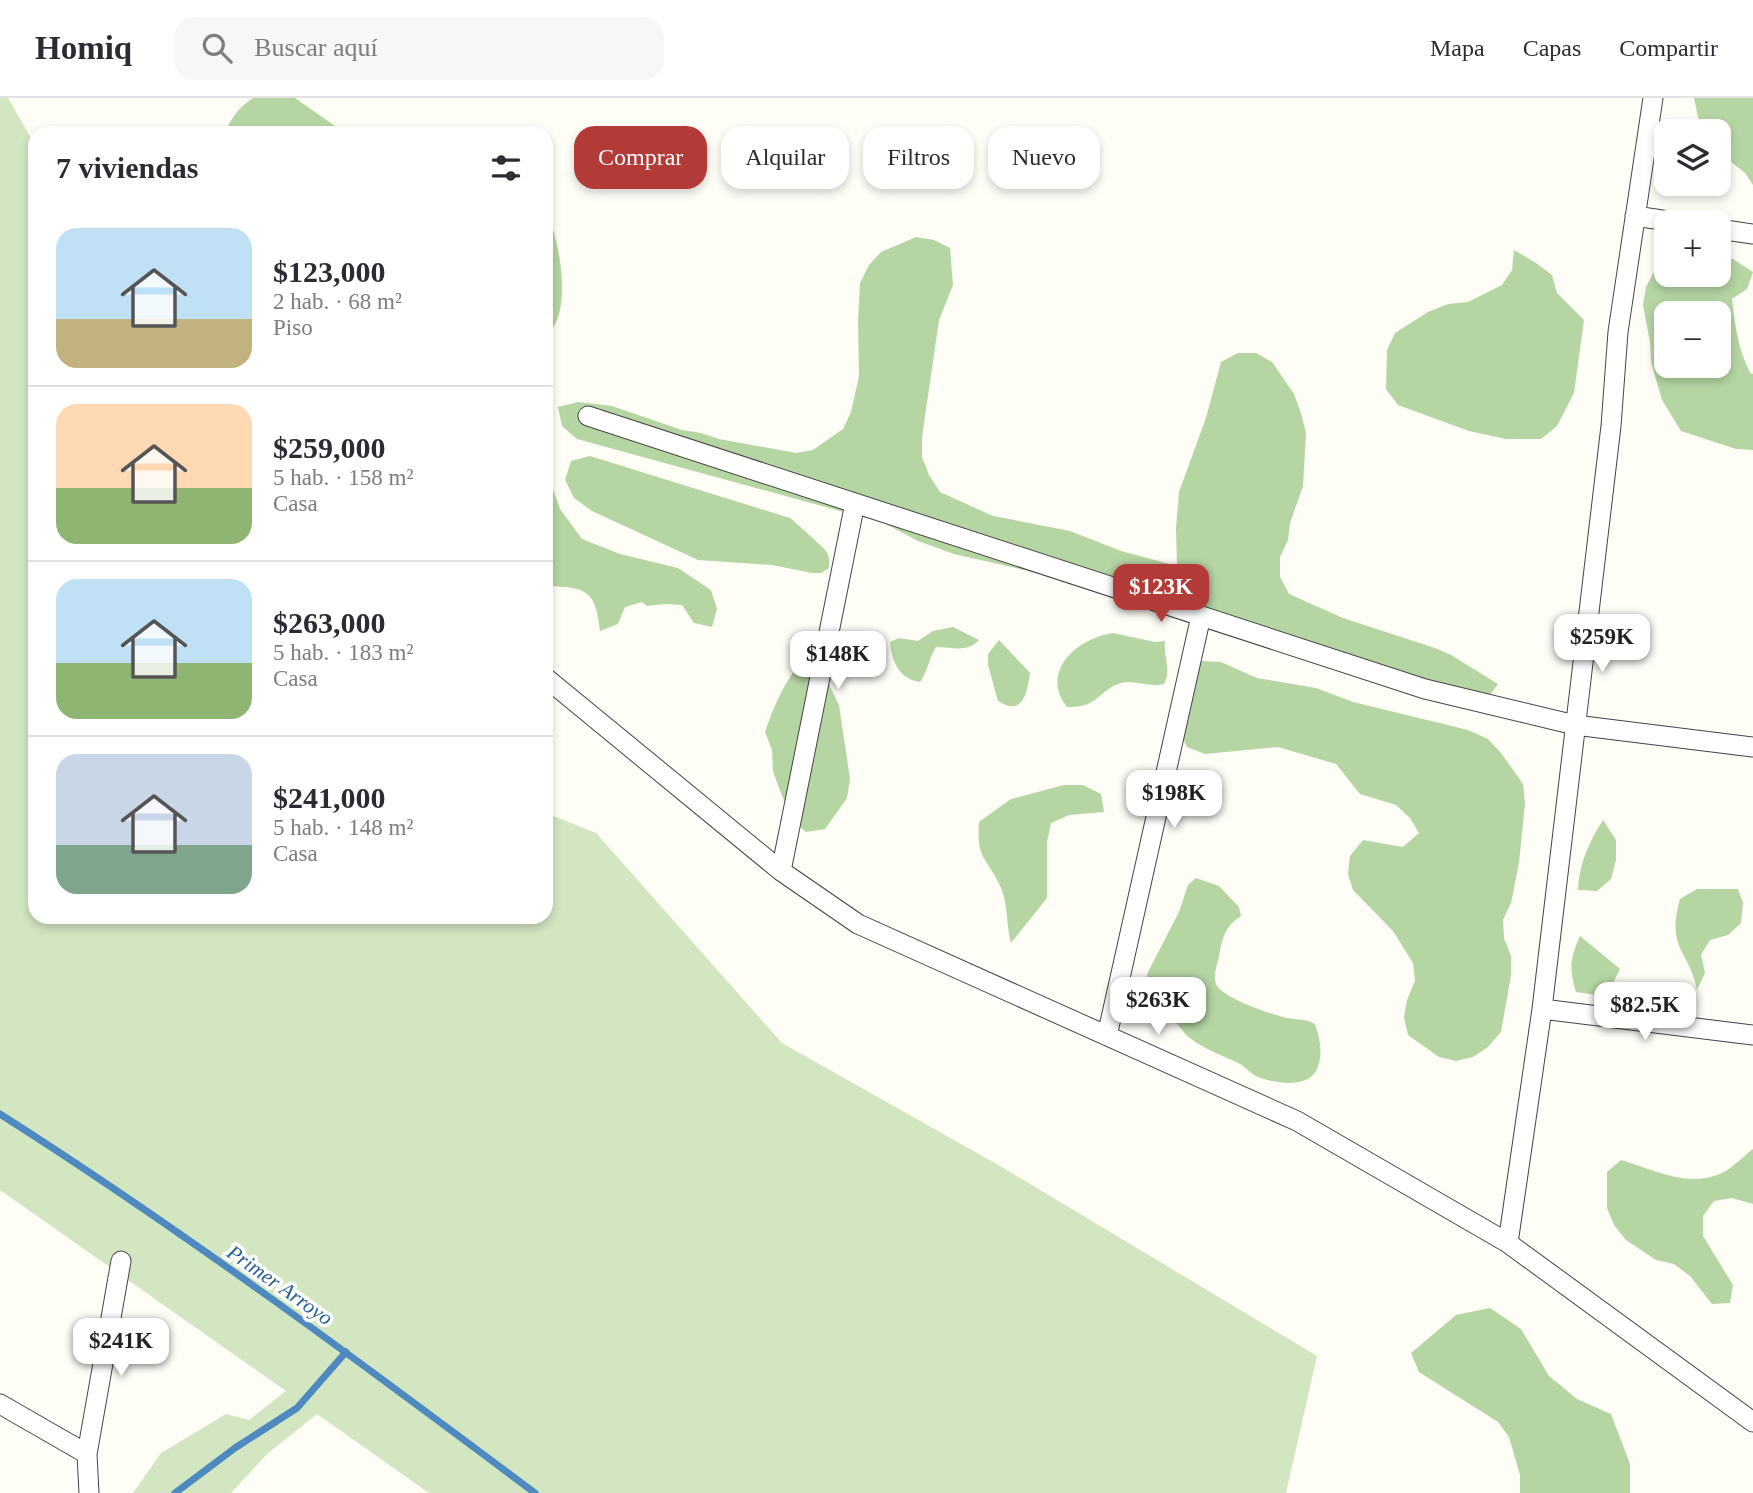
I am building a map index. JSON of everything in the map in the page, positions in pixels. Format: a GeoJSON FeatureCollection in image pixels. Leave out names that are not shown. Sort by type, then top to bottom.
{"type":"FeatureCollection","features":[{"type":"Feature","properties":{"kind":"street"},"geometry":{"type":"LineString","coordinates":[[1508,1243],[1542,1009],[1611,426],[1618,332],[1653,98]]}},
{"type":"Feature","properties":{"kind":"street"},"geometry":{"type":"LineString","coordinates":[[1635,216],[1654,219]]}},
{"type":"Feature","properties":{"kind":"street"},"geometry":{"type":"LineString","coordinates":[[1731,231],[1753,234]]}},
{"type":"Feature","properties":{"kind":"street"},"geometry":{"type":"LineString","coordinates":[[588,416],[1425,689],[1575,725],[1753,747]]}},
{"type":"Feature","properties":{"kind":"street"},"geometry":{"type":"LineString","coordinates":[[781,871],[855,503]]}},
{"type":"Feature","properties":{"kind":"street"},"geometry":{"type":"LineString","coordinates":[[1107,1036],[1201,616]]}},
{"type":"Feature","properties":{"kind":"street"},"geometry":{"type":"LineString","coordinates":[[553,684],[781,871],[858,924],[1297,1121],[1508,1243],[1753,1422]]}},
{"type":"Feature","properties":{"kind":"street"},"geometry":{"type":"LineString","coordinates":[[1542,1009],[1753,1035]]}},
{"type":"Feature","properties":{"kind":"street"},"geometry":{"type":"LineString","coordinates":[[89,1493],[87,1454],[121,1261]]}},
{"type":"Feature","properties":{"kind":"street"},"geometry":{"type":"LineString","coordinates":[[0,1404],[87,1454]]}},
{"type":"Feature","properties":{"kind":"green space"},"geometry":{"type":"Polygon","coordinates":[[[0,98],[8,98],[28,133],[28,924],[553,924],[553,816],[596,833],[782,1043],[1000,1166],[1317,1356],[1286,1493],[429,1493],[317,1414],[267,1454],[231,1493],[133,1493],[161,1453],[226,1414],[249,1420],[286,1391],[0,1190],[0,98]]]}},
{"type":"Feature","properties":{"kind":"green space"},"geometry":{"type":"Polygon","coordinates":[[[253,98],[295,98],[335,126],[228,126],[253,98]]]}},
{"type":"Feature","properties":{"kind":"green space"},"geometry":{"type":"Polygon","coordinates":[[[1694,98],[1753,98],[1753,185],[1745,173],[1731,162],[1731,119],[1698,119],[1694,98]]]}},
{"type":"Feature","properties":{"kind":"green space"},"geometry":{"type":"Polygon","coordinates":[[[553,232],[562,286],[559,314],[553,327],[553,232]]]}},
{"type":"Feature","properties":{"kind":"green space"},"geometry":{"type":"Polygon","coordinates":[[[916,237],[934,240],[950,248],[953,285],[939,320],[922,437],[922,457],[940,492],[993,516],[1070,531],[1121,551],[1177,566],[1179,492],[1206,418],[1221,362],[1238,353],[1256,353],[1272,362],[1294,394],[1306,433],[1303,486],[1290,523],[1288,540],[1280,557],[1280,577],[1289,594],[1343,618],[1451,655],[1498,684],[1487,699],[1255,636],[1197,627],[1142,602],[1090,585],[954,554],[918,541],[884,523],[577,439],[562,426],[558,407],[578,402],[612,406],[682,430],[719,439],[796,453],[813,450],[843,429],[851,412],[859,376],[860,283],[869,265],[881,252],[916,237]]]}},
{"type":"Feature","properties":{"kind":"green space"},"geometry":{"type":"Polygon","coordinates":[[[1514,250],[1552,275],[1557,293],[1584,320],[1574,393],[1557,426],[1541,439],[1506,439],[1469,431],[1398,405],[1386,389],[1387,350],[1395,333],[1428,312],[1448,304],[1468,302],[1502,285],[1512,270],[1514,250]]]}},
{"type":"Feature","properties":{"kind":"green space"},"geometry":{"type":"Polygon","coordinates":[[[1731,258],[1753,272],[1747,289],[1732,299],[1740,346],[1750,373],[1753,374],[1753,450],[1736,449],[1681,431],[1662,400],[1656,378],[1731,378],[1731,301],[1654,301],[1654,372],[1643,305],[1646,287],[1654,271],[1654,287],[1731,287],[1731,258]]]}},
{"type":"Feature","properties":{"kind":"green space"},"geometry":{"type":"Polygon","coordinates":[[[590,456],[790,518],[826,551],[829,568],[821,573],[812,573],[772,565],[698,560],[592,511],[574,498],[565,480],[571,461],[590,456]]]}},
{"type":"Feature","properties":{"kind":"green space"},"geometry":{"type":"Polygon","coordinates":[[[553,490],[560,509],[582,539],[620,554],[678,568],[711,590],[717,609],[712,627],[694,623],[682,605],[647,606],[642,602],[625,607],[618,624],[600,631],[591,599],[586,593],[553,587],[553,490]]]}},
{"type":"Feature","properties":{"kind":"green space"},"geometry":{"type":"Polygon","coordinates":[[[953,627],[979,640],[965,648],[936,647],[920,682],[902,673],[895,663],[890,642],[899,638],[918,641],[933,631],[953,627]]]}},
{"type":"Feature","properties":{"kind":"green space"},"geometry":{"type":"Polygon","coordinates":[[[1113,633],[1155,642],[1165,641],[1167,673],[1164,684],[1121,683],[1086,705],[1067,707],[1057,681],[1066,658],[1087,642],[1113,633]]]}},
{"type":"Feature","properties":{"kind":"green space"},"geometry":{"type":"Polygon","coordinates":[[[999,640],[1030,673],[1025,695],[1013,706],[998,701],[988,665],[988,654],[999,640]]]}},
{"type":"Feature","properties":{"kind":"green space"},"geometry":{"type":"Polygon","coordinates":[[[813,651],[839,705],[850,779],[847,798],[825,829],[806,832],[792,820],[773,771],[772,750],[765,732],[790,677],[813,651]]]}},
{"type":"Feature","properties":{"kind":"green space"},"geometry":{"type":"Polygon","coordinates":[[[1202,661],[1221,662],[1257,678],[1316,688],[1353,702],[1468,730],[1488,739],[1501,753],[1523,784],[1525,803],[1519,863],[1511,903],[1503,920],[1504,938],[1511,956],[1511,975],[1501,1032],[1488,1047],[1473,1057],[1456,1061],[1439,1057],[1408,1035],[1404,1017],[1415,981],[1413,963],[1393,931],[1353,890],[1348,874],[1350,856],[1363,840],[1403,847],[1419,833],[1410,818],[1396,805],[1360,794],[1336,764],[1278,747],[1205,754],[1187,747],[1179,730],[1177,690],[1202,661]]]}},
{"type":"Feature","properties":{"kind":"green space"},"geometry":{"type":"Polygon","coordinates":[[[1064,785],[1083,785],[1101,794],[1104,812],[1069,815],[1051,823],[1047,842],[1047,898],[1011,943],[1003,894],[979,845],[979,822],[1011,799],[1064,785]]]}},
{"type":"Feature","properties":{"kind":"green space"},"geometry":{"type":"Polygon","coordinates":[[[1603,820],[1616,840],[1616,860],[1611,879],[1597,891],[1578,890],[1580,871],[1586,854],[1603,820]]]}},
{"type":"Feature","properties":{"kind":"green space"},"geometry":{"type":"Polygon","coordinates":[[[1196,878],[1219,886],[1239,907],[1241,916],[1231,924],[1223,939],[1215,974],[1216,984],[1236,1000],[1283,1017],[1315,1024],[1321,1053],[1316,1071],[1311,1077],[1288,1083],[1256,1076],[1241,1064],[1208,1049],[1186,1035],[1176,1022],[1147,998],[1144,988],[1148,972],[1179,912],[1188,885],[1196,878]]]}},
{"type":"Feature","properties":{"kind":"green space"},"geometry":{"type":"Polygon","coordinates":[[[1697,889],[1738,889],[1743,903],[1741,923],[1728,935],[1710,940],[1701,955],[1705,973],[1697,990],[1677,939],[1676,916],[1680,899],[1697,889]]]}},
{"type":"Feature","properties":{"kind":"green space"},"geometry":{"type":"Polygon","coordinates":[[[1580,936],[1620,969],[1612,985],[1596,995],[1576,992],[1572,964],[1580,936]]]}},
{"type":"Feature","properties":{"kind":"green space"},"geometry":{"type":"Polygon","coordinates":[[[1753,1149],[1753,1204],[1732,1198],[1714,1201],[1703,1216],[1703,1236],[1733,1285],[1730,1303],[1712,1304],[1690,1276],[1674,1264],[1656,1260],[1626,1240],[1614,1225],[1607,1208],[1607,1172],[1621,1160],[1681,1178],[1705,1178],[1727,1170],[1753,1149]]]}},
{"type":"Feature","properties":{"kind":"green space"},"geometry":{"type":"Polygon","coordinates":[[[1490,1308],[1521,1329],[1549,1376],[1577,1399],[1611,1414],[1630,1464],[1630,1493],[1520,1493],[1520,1475],[1509,1437],[1498,1422],[1419,1372],[1411,1353],[1456,1315],[1490,1308]]]}},
{"type":"Feature","properties":{"kind":"waterway","name":"Primer Arroyo"},"geometry":{"type":"LineString","coordinates":[[0,1114],[204,1251],[535,1493]]}},
{"type":"Feature","properties":{"kind":"waterway"},"geometry":{"type":"LineString","coordinates":[[175,1493],[235,1448],[297,1408],[346,1352]]}}]}
